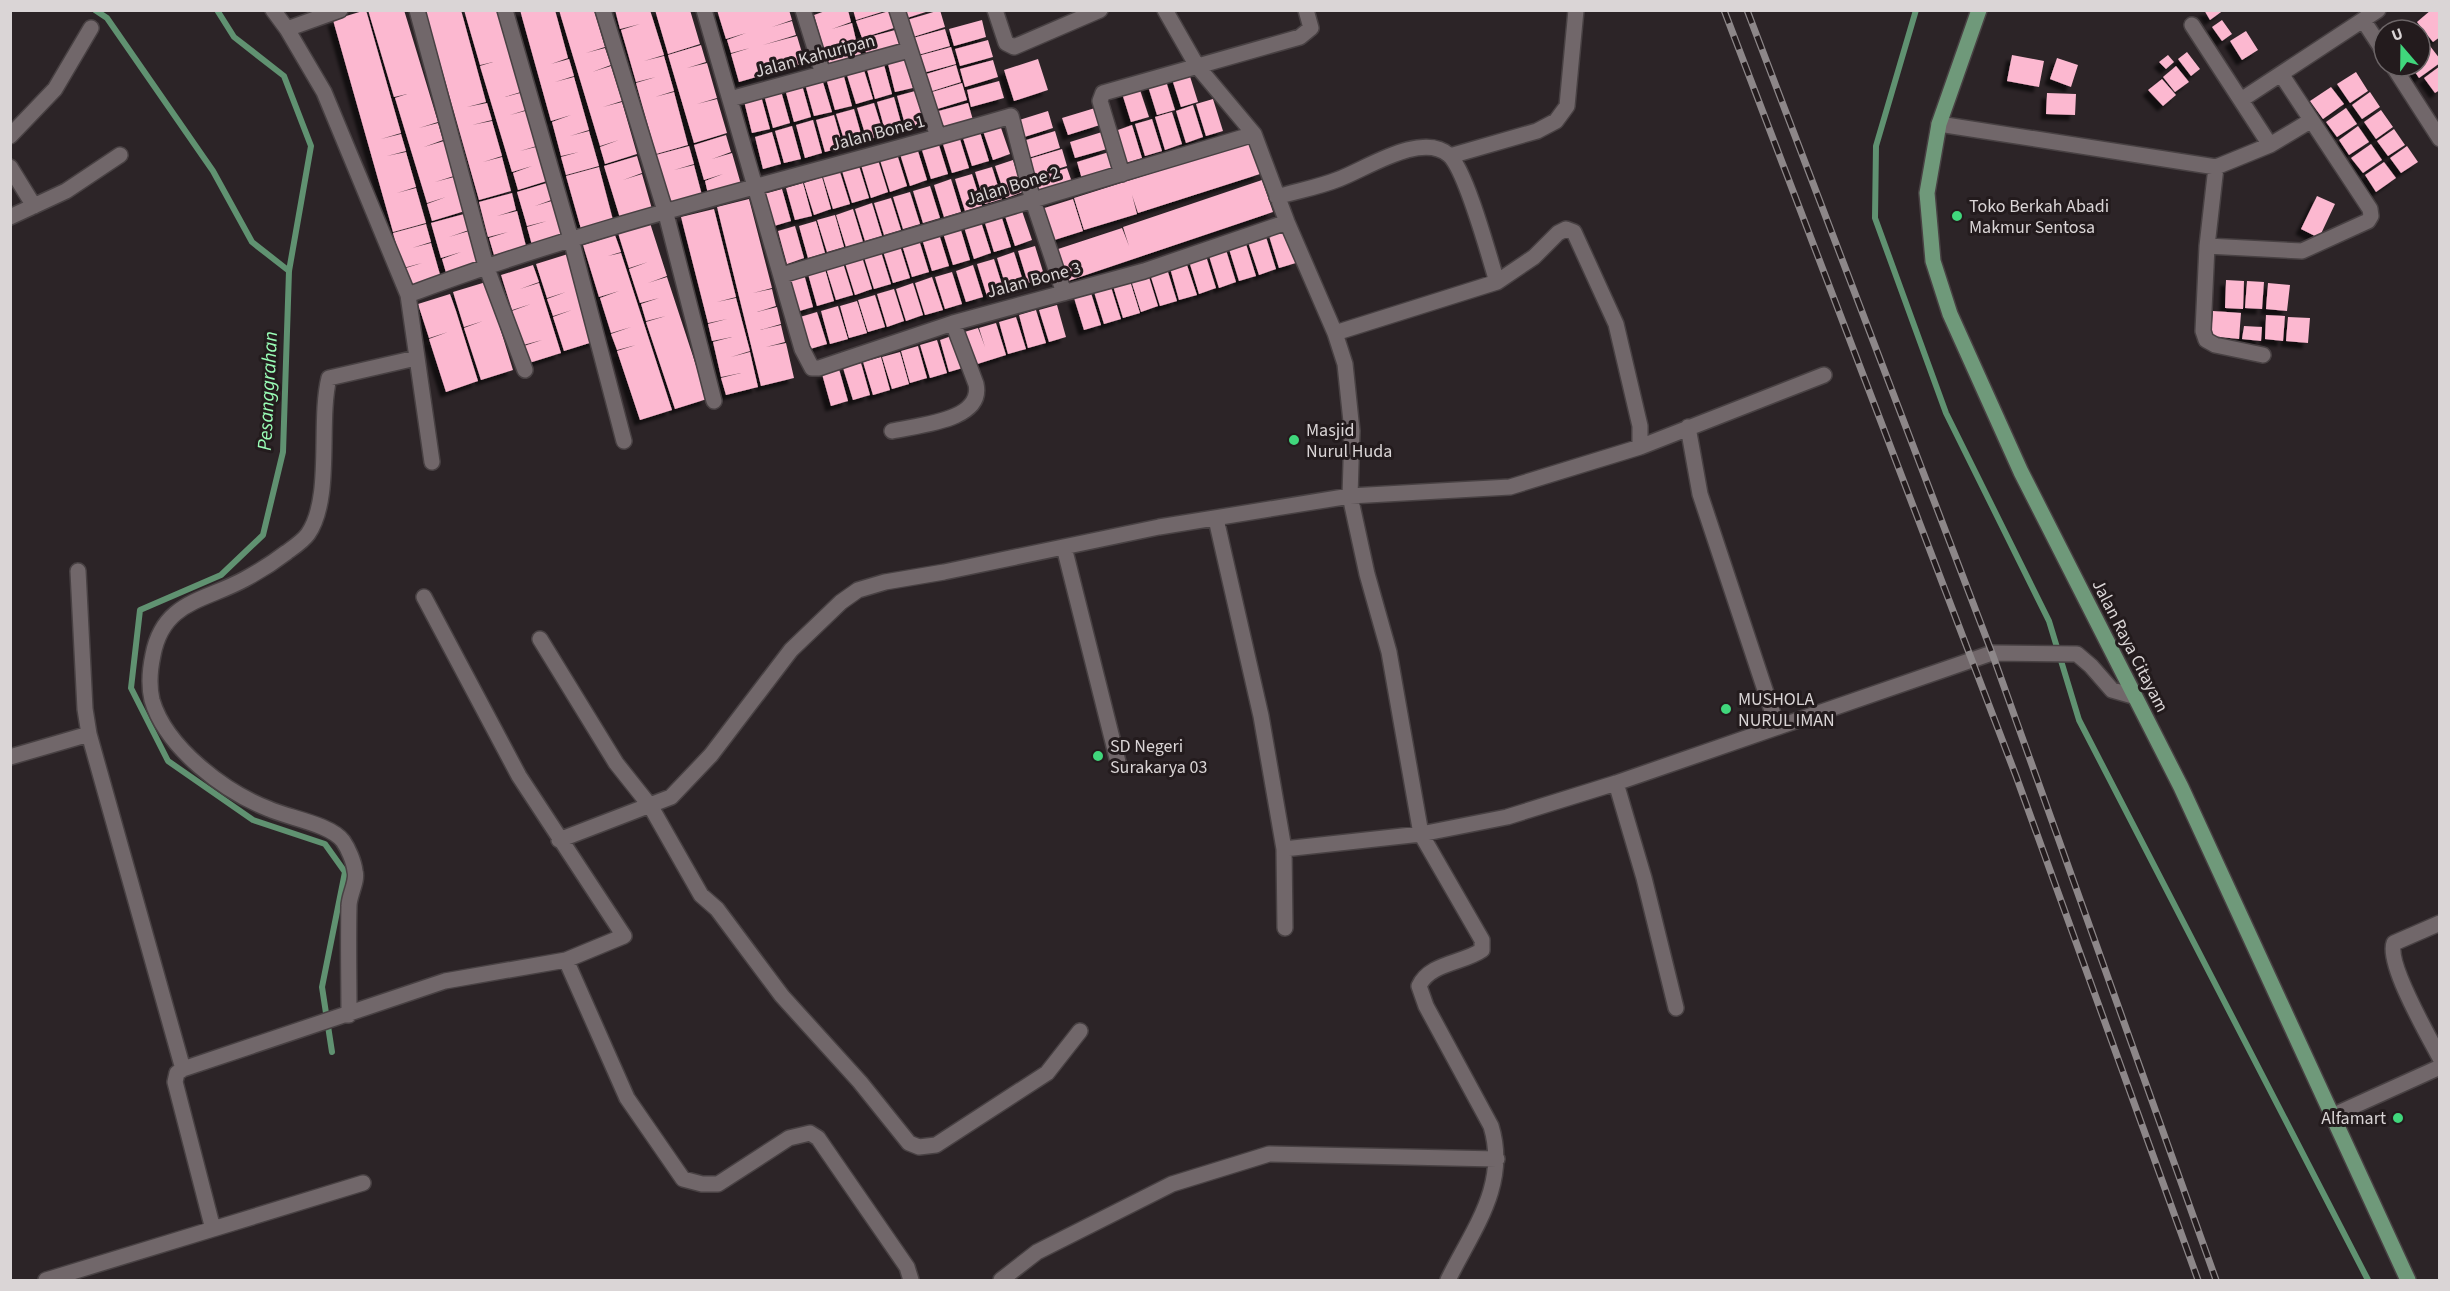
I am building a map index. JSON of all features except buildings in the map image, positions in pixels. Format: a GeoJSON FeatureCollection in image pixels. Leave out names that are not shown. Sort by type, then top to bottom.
{"type":"FeatureCollection","features":[{"type":"Feature","properties":{"kind":"main road","name":"Jalan Raya Citayam"},"geometry":{"type":"LineString","coordinates":[[1979,10],[1939,124],[1927,193],[1927,219],[1933,261],[1950,314],[2021,472],[2181,787],[2334,1115],[2408,1281]]}},
{"type":"Feature","properties":{"kind":"street"},"geometry":{"type":"LineString","coordinates":[[273,10],[287,29],[324,92],[408,295],[432,462]]}},
{"type":"Feature","properties":{"kind":"street"},"geometry":{"type":"LineString","coordinates":[[287,29],[340,10]]}},
{"type":"Feature","properties":{"kind":"street"},"geometry":{"type":"LineString","coordinates":[[417,10],[486,266],[525,369]]}},
{"type":"Feature","properties":{"kind":"street"},"geometry":{"type":"LineString","coordinates":[[505,10],[571,239],[624,441]]}},
{"type":"Feature","properties":{"kind":"street"},"geometry":{"type":"LineString","coordinates":[[603,10],[666,214],[714,401]]}},
{"type":"Feature","properties":{"kind":"street"},"geometry":{"type":"LineString","coordinates":[[704,10],[782,276]]}},
{"type":"Feature","properties":{"kind":"street"},"geometry":{"type":"LineString","coordinates":[[803,10],[823,74]]}},
{"type":"Feature","properties":{"kind":"street"},"geometry":{"type":"LineString","coordinates":[[897,10],[938,137]]}},
{"type":"Feature","properties":{"kind":"street"},"geometry":{"type":"LineString","coordinates":[[995,10],[1006,43],[1014,46],[1100,10]]}},
{"type":"Feature","properties":{"kind":"street"},"geometry":{"type":"LineString","coordinates":[[1165,10],[1197,66],[1254,134],[1287,222],[1335,333],[1345,364],[1352,431],[1350,496],[1367,574],[1389,652],[1422,834],[1482,940],[1482,950],[1474,956],[1438,969],[1423,978],[1419,986],[1426,1006],[1491,1126],[1497,1159],[1494,1188],[1448,1281]]}},
{"type":"Feature","properties":{"kind":"street"},"geometry":{"type":"LineString","coordinates":[[1122,174],[1100,96],[1300,37],[1311,28],[1306,10]]}},
{"type":"Feature","properties":{"kind":"street"},"geometry":{"type":"LineString","coordinates":[[1450,156],[1537,130],[1556,121],[1568,106],[1576,10]]}},
{"type":"Feature","properties":{"kind":"street"},"geometry":{"type":"LineString","coordinates":[[2241,100],[2378,10]]}},
{"type":"Feature","properties":{"kind":"street"},"geometry":{"type":"LineString","coordinates":[[2363,20],[2372,34]]}},
{"type":"Feature","properties":{"kind":"street"},"geometry":{"type":"LineString","coordinates":[[2192,25],[2270,145]]}},
{"type":"Feature","properties":{"kind":"street"},"geometry":{"type":"LineString","coordinates":[[10,136],[55,88],[91,28]]}},
{"type":"Feature","properties":{"kind":"street","name":"Jalan Kahuripan"},"geometry":{"type":"LineString","coordinates":[[730,99],[909,50]]}},
{"type":"Feature","properties":{"kind":"street"},"geometry":{"type":"LineString","coordinates":[[2207,246],[2302,251],[2368,221],[2372,216],[2370,209],[2310,122],[2281,74]]}},
{"type":"Feature","properties":{"kind":"street"},"geometry":{"type":"LineString","coordinates":[[2401,78],[2439,139]]}},
{"type":"Feature","properties":{"kind":"street","name":"Jalan Bone 1"},"geometry":{"type":"LineString","coordinates":[[408,295],[486,266],[571,239],[1011,116],[1033,201]]}},
{"type":"Feature","properties":{"kind":"street"},"geometry":{"type":"LineString","coordinates":[[1939,124],[2216,167],[2270,145],[2310,122]]}},
{"type":"Feature","properties":{"kind":"street","name":"Jalan Bone 2"},"geometry":{"type":"LineString","coordinates":[[782,276],[1254,134]]}},
{"type":"Feature","properties":{"kind":"street"},"geometry":{"type":"LineString","coordinates":[[1277,197],[1338,180],[1402,151],[1438,148],[1450,156],[1461,175],[1497,282]]}},
{"type":"Feature","properties":{"kind":"street"},"geometry":{"type":"LineString","coordinates":[[10,217],[66,191],[120,155]]}},
{"type":"Feature","properties":{"kind":"street"},"geometry":{"type":"LineString","coordinates":[[10,167],[34,206]]}},
{"type":"Feature","properties":{"kind":"street"},"geometry":{"type":"LineString","coordinates":[[2216,167],[2207,246],[2203,331],[2206,340],[2263,355]]}},
{"type":"Feature","properties":{"kind":"street"},"geometry":{"type":"LineString","coordinates":[[1033,201],[1064,292]]}},
{"type":"Feature","properties":{"kind":"street","name":"Jalan Bone 3"},"geometry":{"type":"LineString","coordinates":[[782,276],[802,349],[812,368],[819,368],[953,323],[1144,271],[1287,222]]}},
{"type":"Feature","properties":{"kind":"street"},"geometry":{"type":"LineString","coordinates":[[1335,333],[1497,282],[1534,257],[1558,233],[1566,229],[1574,232],[1616,324],[1640,426],[1640,447]]}},
{"type":"Feature","properties":{"kind":"street"},"geometry":{"type":"LineString","coordinates":[[892,431],[964,414],[974,405],[978,392],[976,384],[953,323]]}},
{"type":"Feature","properties":{"kind":"street"},"geometry":{"type":"LineString","coordinates":[[349,1015],[349,903],[356,872],[343,842],[333,832],[267,809],[235,792],[186,753],[162,721],[153,702],[151,690],[153,656],[166,624],[181,606],[246,579],[277,560],[309,533],[319,499],[324,462],[324,401],[329,378],[416,358]]}},
{"type":"Feature","properties":{"kind":"street"},"geometry":{"type":"LineString","coordinates":[[559,840],[651,807],[671,797],[686,783],[791,650],[841,602],[858,590],[885,582],[1064,547],[1350,496],[1510,487],[1640,447],[1824,375]]}},
{"type":"Feature","properties":{"kind":"street"},"geometry":{"type":"LineString","coordinates":[[1688,427],[1700,494],[1777,726]]}},
{"type":"Feature","properties":{"kind":"street"},"geometry":{"type":"LineString","coordinates":[[1216,519],[1261,716],[1284,849],[1285,928]]}},
{"type":"Feature","properties":{"kind":"street"},"geometry":{"type":"LineString","coordinates":[[1064,547],[1119,766]]}},
{"type":"Feature","properties":{"kind":"street"},"geometry":{"type":"LineString","coordinates":[[78,571],[84,701],[89,734],[183,1069]]}},
{"type":"Feature","properties":{"kind":"street"},"geometry":{"type":"LineString","coordinates":[[213,1228],[175,1082],[177,1073],[183,1069],[446,981],[566,960],[624,936],[519,776],[424,597]]}},
{"type":"Feature","properties":{"kind":"street"},"geometry":{"type":"LineString","coordinates":[[540,639],[616,763],[651,807],[701,895],[717,909],[782,996],[860,1082],[909,1143],[918,1147],[936,1144],[1047,1073],[1080,1031]]}},
{"type":"Feature","properties":{"kind":"street"},"geometry":{"type":"LineString","coordinates":[[1284,849],[1422,834],[1507,817],[1616,783],[1992,653],[2077,654],[2112,690],[2133,696]]}},
{"type":"Feature","properties":{"kind":"street"},"geometry":{"type":"LineString","coordinates":[[10,757],[89,734]]}},
{"type":"Feature","properties":{"kind":"street"},"geometry":{"type":"LineString","coordinates":[[1616,783],[1644,878],[1676,1008]]}},
{"type":"Feature","properties":{"kind":"street"},"geometry":{"type":"LineString","coordinates":[[2439,923],[2394,943],[2391,950],[2396,968],[2439,1058]]}},
{"type":"Feature","properties":{"kind":"street"},"geometry":{"type":"LineString","coordinates":[[566,960],[627,1098],[682,1179],[702,1184],[718,1184],[789,1138],[810,1133],[824,1147],[907,1267],[911,1281]]}},
{"type":"Feature","properties":{"kind":"street"},"geometry":{"type":"LineString","coordinates":[[2334,1115],[2439,1067]]}},
{"type":"Feature","properties":{"kind":"street"},"geometry":{"type":"LineString","coordinates":[[1001,1281],[1037,1252],[1172,1184],[1269,1154],[1497,1159]]}},
{"type":"Feature","properties":{"kind":"street"},"geometry":{"type":"LineString","coordinates":[[46,1281],[213,1228],[363,1184]]}},
{"type":"Feature","properties":{"kind":"waterway"},"geometry":{"type":"LineString","coordinates":[[95,10],[107,18],[213,171],[252,242],[289,271]]}},
{"type":"Feature","properties":{"kind":"waterway","name":"Pesanggrahan"},"geometry":{"type":"LineString","coordinates":[[217,10],[234,37],[284,76],[311,146],[289,271],[283,452],[263,535],[221,575],[140,610],[131,688],[168,761],[253,820],[325,844],[345,872],[322,987],[332,1052]]}},
{"type":"Feature","properties":{"kind":"waterway"},"geometry":{"type":"LineString","coordinates":[[1916,10],[1876,146],[1875,218],[1946,413],[2049,621],[2079,720],[2368,1280]]}},
{"type":"Feature","properties":{"kind":"railway"},"geometry":{"type":"LineString","coordinates":[[1724,10],[2016,776],[2198,1280]]}},
{"type":"Feature","properties":{"kind":"railway"},"geometry":{"type":"LineString","coordinates":[[1747,10],[1992,653],[2216,1280]]}},
{"type":"Feature","properties":{"kind":"place","name":"Toko Berkah Abadi Makmur Sentosa"},"geometry":{"type":"Point","coordinates":[1957,216]}},
{"type":"Feature","properties":{"kind":"place","name":"Masjid Nurul Huda"},"geometry":{"type":"Point","coordinates":[1294,440]}},
{"type":"Feature","properties":{"kind":"place","name":"MUSHOLA NURUL IMAN"},"geometry":{"type":"Point","coordinates":[1726,709]}},
{"type":"Feature","properties":{"kind":"place","name":"SD Negeri Surakarya 03"},"geometry":{"type":"Point","coordinates":[1098,756]}},
{"type":"Feature","properties":{"kind":"place","name":"Alfamart"},"geometry":{"type":"Point","coordinates":[2398,1118]}}]}
